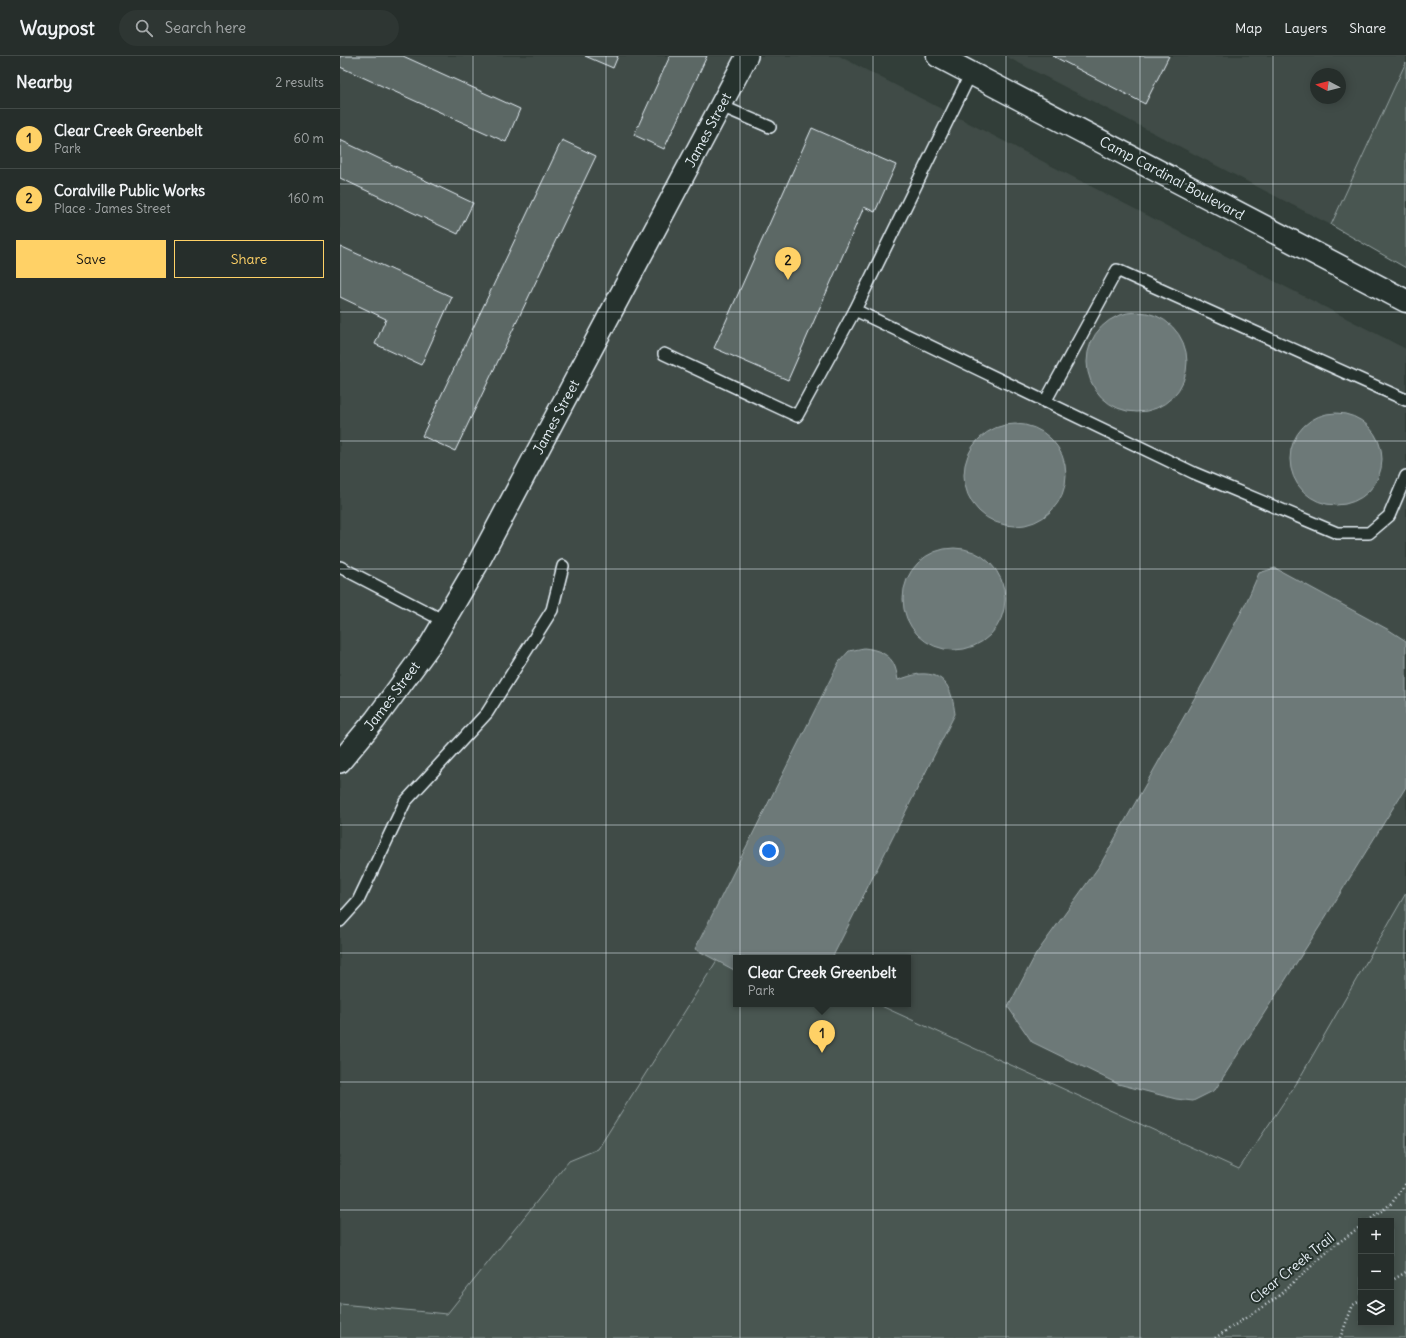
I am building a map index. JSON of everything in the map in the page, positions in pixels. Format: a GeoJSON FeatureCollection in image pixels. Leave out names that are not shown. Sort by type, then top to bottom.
{"type":"FeatureCollection","features":[{"type":"Feature","properties":{"kind":"street","name":"James Street"},"geometry":{"type":"LineString","coordinates":[[343,752],[380,714],[430,645],[477,565],[747,56]]}},
{"type":"Feature","properties":{"kind":"street","name":"Camp Cardinal Boulevard"},"geometry":{"type":"LineString","coordinates":[[938,56],[1406,301]]}},
{"type":"Feature","properties":{"kind":"lane"},"geometry":{"type":"LineString","coordinates":[[664,354],[797,416],[855,310],[971,73]]}},
{"type":"Feature","properties":{"kind":"lane"},"geometry":{"type":"LineString","coordinates":[[721,106],[770,128]]}},
{"type":"Feature","properties":{"kind":"lane"},"geometry":{"type":"LineString","coordinates":[[1045,402],[1117,270],[1406,400]]}},
{"type":"Feature","properties":{"kind":"lane"},"geometry":{"type":"LineString","coordinates":[[855,310],[1194,473],[1337,533],[1370,533],[1389,516],[1406,476]]}},
{"type":"Feature","properties":{"kind":"lane"},"geometry":{"type":"LineString","coordinates":[[340,921],[358,901],[404,802],[487,712],[552,610],[563,566]]}},
{"type":"Feature","properties":{"kind":"lane"},"geometry":{"type":"LineString","coordinates":[[340,567],[444,621]]}},
{"type":"Feature","properties":{"kind":"path"},"geometry":{"type":"LineString","coordinates":[[1372,1218],[1392,1203],[1406,1183]]}},
{"type":"Feature","properties":{"kind":"path","name":"Clear Creek Trail"},"geometry":{"type":"LineString","coordinates":[[1215,1338],[1276,1298],[1334,1246],[1358,1228]]}},
{"type":"Feature","properties":{"kind":"path"},"geometry":{"type":"LineString","coordinates":[[1394,1279],[1406,1272]]}},
{"type":"Feature","properties":{"kind":"path"},"geometry":{"type":"LineString","coordinates":[[1340,1338],[1353,1305],[1358,1302]]}},
{"type":"Feature","properties":{"kind":"shaded area"},"geometry":{"type":"Polygon","coordinates":[[[340,56],[839,56],[1406,349],[1406,919],[1239,1169],[884,1007],[911,1007],[911,955],[768,955],[731,938],[480,1338],[340,1338],[340,56]]]}},
{"type":"Feature","properties":{"kind":"shaded area"},"geometry":{"type":"Polygon","coordinates":[[[1005,56],[1406,56],[1406,62],[1331,225],[1005,56]]]}},
{"type":"Feature","properties":{"kind":"shaded area"},"geometry":{"type":"Polygon","coordinates":[[[1406,62],[1406,268],[1331,225],[1406,62]]]}},
{"type":"Feature","properties":{"kind":"shaded area"},"geometry":{"type":"Polygon","coordinates":[[[1127,312],[1147,312],[1156,315],[1173,326],[1184,343],[1187,352],[1187,372],[1184,381],[1173,398],[1156,409],[1147,412],[1127,412],[1109,404],[1101,398],[1095,390],[1087,372],[1087,352],[1095,334],[1101,326],[1109,320],[1127,312]]]}},
{"type":"Feature","properties":{"kind":"shaded area"},"geometry":{"type":"Polygon","coordinates":[[[1336,413],[1354,417],[1368,427],[1378,441],[1382,459],[1378,477],[1368,491],[1354,501],[1336,505],[1318,501],[1304,491],[1294,477],[1290,459],[1294,441],[1304,427],[1318,417],[1336,413]]]}},
{"type":"Feature","properties":{"kind":"shaded area"},"geometry":{"type":"Polygon","coordinates":[[[1015,424],[1034,428],[1051,439],[1062,456],[1066,475],[1062,494],[1051,511],[1034,522],[1015,526],[996,522],[979,511],[968,494],[964,475],[968,456],[979,439],[996,428],[1015,424]]]}},
{"type":"Feature","properties":{"kind":"shaded area"},"geometry":{"type":"Polygon","coordinates":[[[954,548],[973,552],[990,563],[1001,580],[1005,599],[1001,618],[990,635],[973,646],[954,650],[935,646],[918,635],[907,618],[903,599],[907,580],[918,563],[935,552],[954,548]]]}},
{"type":"Feature","properties":{"kind":"shaded area"},"geometry":{"type":"Polygon","coordinates":[[[1275,568],[1389,630],[1406,641],[1406,787],[1320,926],[1215,1090],[1193,1101],[1176,1099],[1118,1084],[1032,1042],[1008,1007],[1036,954],[1100,865],[1207,676],[1245,605],[1259,573],[1275,568]]]}},
{"type":"Feature","properties":{"kind":"shaded area"},"geometry":{"type":"Polygon","coordinates":[[[864,648],[882,653],[893,662],[898,680],[919,674],[936,676],[942,680],[950,691],[955,714],[834,955],[733,955],[733,969],[695,949],[839,662],[849,651],[864,648]]]}},
{"type":"Feature","properties":{"kind":"shaded area"},"geometry":{"type":"Polygon","coordinates":[[[1406,893],[1406,1338],[340,1338],[340,1304],[447,1314],[569,1161],[598,1149],[731,938],[735,955],[733,955],[733,1007],[884,1007],[1239,1169],[1298,1081],[1406,893]]]}},
{"type":"Feature","properties":{"kind":"building"},"geometry":{"type":"Polygon","coordinates":[[[340,56],[403,56],[520,109],[506,142],[340,67],[340,56]]]}},
{"type":"Feature","properties":{"kind":"building"},"geometry":{"type":"Polygon","coordinates":[[[585,56],[618,56],[613,68],[585,56]]]}},
{"type":"Feature","properties":{"kind":"building"},"geometry":{"type":"Polygon","coordinates":[[[670,56],[707,56],[664,149],[634,135],[670,56]]]}},
{"type":"Feature","properties":{"kind":"building"},"geometry":{"type":"Polygon","coordinates":[[[1053,56],[1169,56],[1145,104],[1053,56]]]}},
{"type":"Feature","properties":{"kind":"building"},"geometry":{"type":"Polygon","coordinates":[[[812,128],[896,165],[875,212],[864,207],[788,380],[714,348],[812,128]]]}},
{"type":"Feature","properties":{"kind":"building"},"geometry":{"type":"Polygon","coordinates":[[[340,140],[473,203],[458,234],[340,178],[340,140]]]}},
{"type":"Feature","properties":{"kind":"building"},"geometry":{"type":"Polygon","coordinates":[[[562,140],[596,156],[455,451],[422,436],[562,140]]]}},
{"type":"Feature","properties":{"kind":"building"},"geometry":{"type":"Polygon","coordinates":[[[340,246],[452,297],[421,365],[375,344],[386,319],[340,297],[340,246]]]}},
{"type":"Feature","properties":{"kind":"place","name":"Coralville Public Works"},"geometry":{"type":"Point","coordinates":[788,280]}},
{"type":"Feature","properties":{"kind":"place","name":"Clear Creek Greenbelt"},"geometry":{"type":"Point","coordinates":[822,1053]}}]}
